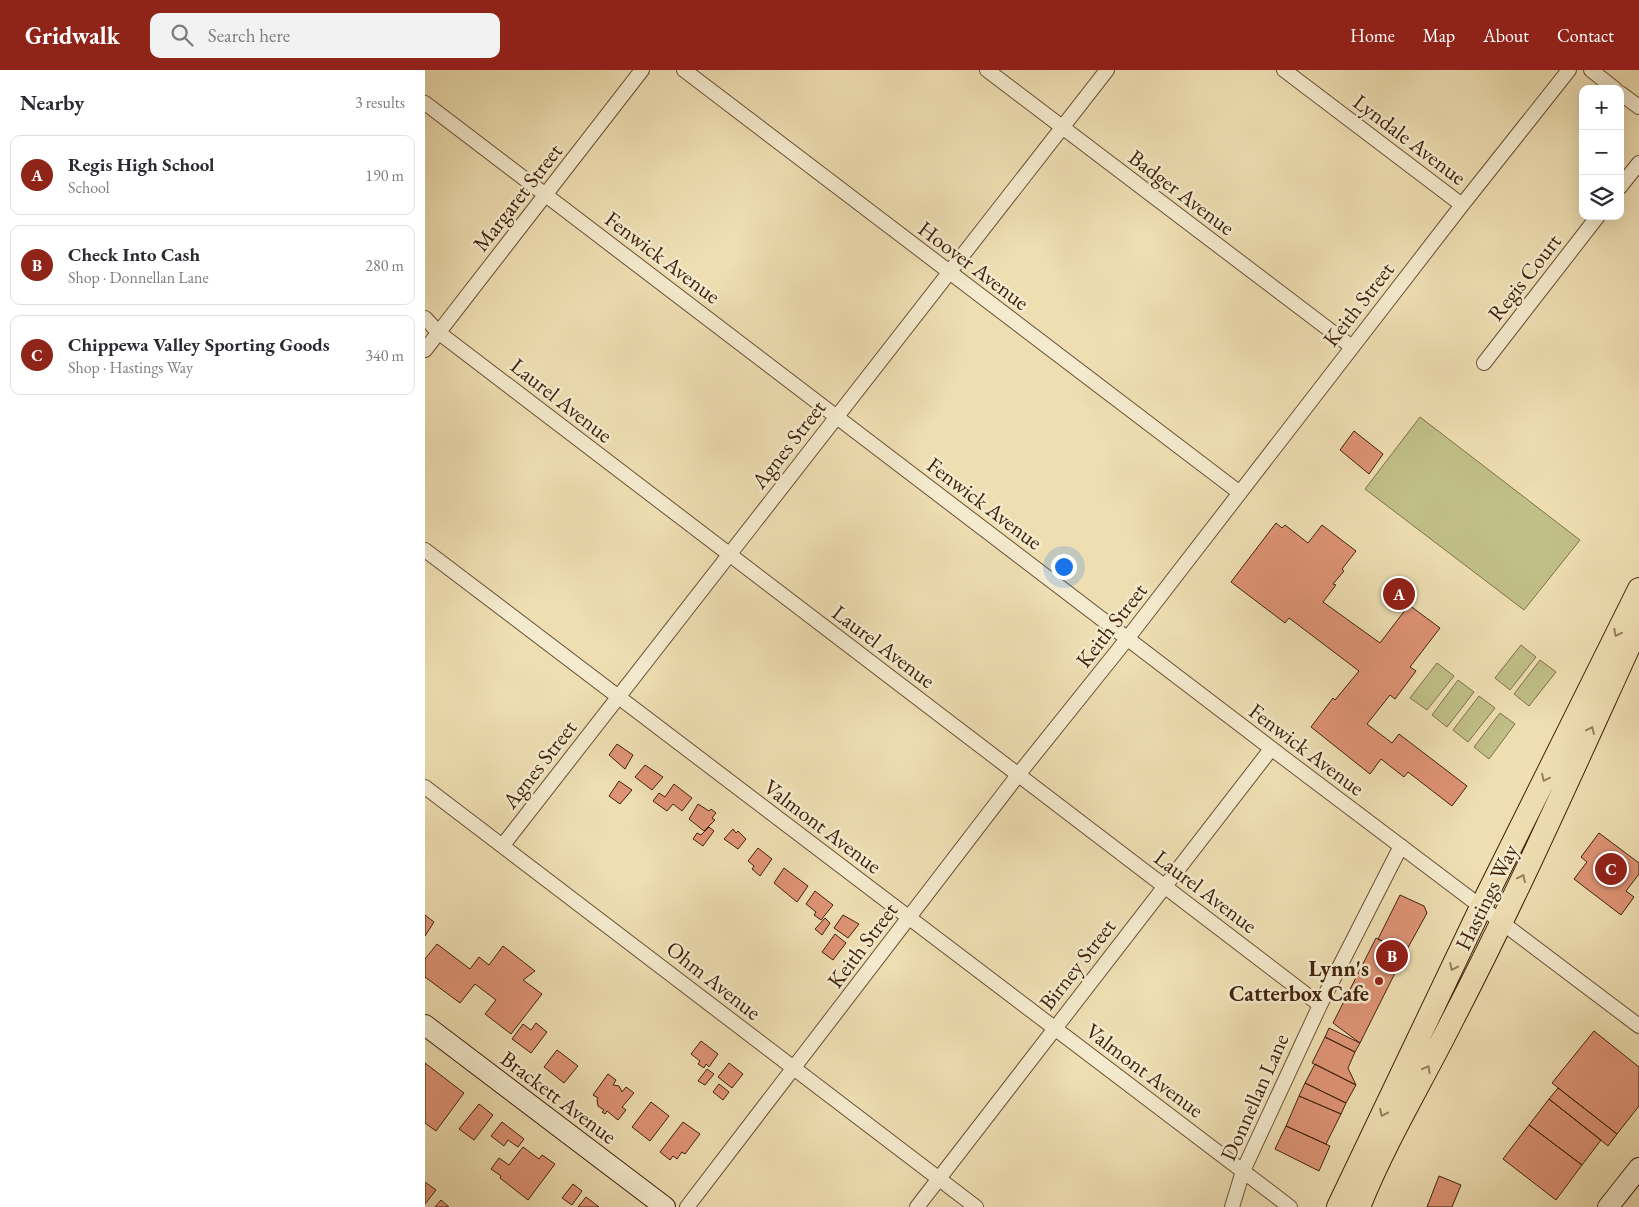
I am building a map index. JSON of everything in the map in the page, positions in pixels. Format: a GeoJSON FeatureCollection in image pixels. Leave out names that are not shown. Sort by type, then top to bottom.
{"type":"FeatureCollection","features":[{"type":"Feature","properties":{"kind":"main road","name":"Hastings Way"},"geometry":{"type":"LineString","coordinates":[[1338,1207],[1481,907],[1639,589]]}},
{"type":"Feature","properties":{"kind":"main road","name":"Hastings Way"},"geometry":{"type":"LineString","coordinates":[[1359,1207],[1372,1175],[1406,1106],[1453,1021],[1501,922],[1639,625]]}},
{"type":"Feature","properties":{"kind":"main road","name":"Brackett Avenue"},"geometry":{"type":"LineString","coordinates":[[425,1025],[665,1207]]}},
{"type":"Feature","properties":{"kind":"main road"},"geometry":{"type":"LineString","coordinates":[[1608,1207],[1639,1168]]}},
{"type":"Feature","properties":{"kind":"street","name":"Margaret Street"},"geometry":{"type":"LineString","coordinates":[[425,350],[642,70]]}},
{"type":"Feature","properties":{"kind":"street","name":"Hoover Avenue"},"geometry":{"type":"LineString","coordinates":[[684,70],[1240,494]]}},
{"type":"Feature","properties":{"kind":"street","name":"Badger Avenue"},"geometry":{"type":"LineString","coordinates":[[987,70],[1352,347]]}},
{"type":"Feature","properties":{"kind":"street","name":"Agnes Street"},"geometry":{"type":"LineString","coordinates":[[503,845],[1107,70]]}},
{"type":"Feature","properties":{"kind":"street","name":"Lyndale Avenue"},"geometry":{"type":"LineString","coordinates":[[1284,70],[1462,205]]}},
{"type":"Feature","properties":{"kind":"street","name":"Keith Street"},"geometry":{"type":"LineString","coordinates":[[687,1207],[1018,776],[1127,639],[1462,205],[1569,70]]}},
{"type":"Feature","properties":{"kind":"street"},"geometry":{"type":"LineString","coordinates":[[1591,70],[1610,85]]}},
{"type":"Feature","properties":{"kind":"street"},"geometry":{"type":"LineString","coordinates":[[1624,96],[1639,107]]}},
{"type":"Feature","properties":{"kind":"street","name":"Fenwick Avenue"},"geometry":{"type":"LineString","coordinates":[[425,103],[1127,639],[1639,1026]]}},
{"type":"Feature","properties":{"kind":"street"},"geometry":{"type":"LineString","coordinates":[[1624,182],[1639,163]]}},
{"type":"Feature","properties":{"kind":"street","name":"Regis Court"},"geometry":{"type":"LineString","coordinates":[[1484,363],[1595,220]]}},
{"type":"Feature","properties":{"kind":"street","name":"Laurel Avenue"},"geometry":{"type":"LineString","coordinates":[[425,318],[439,332],[728,554],[1320,1005]]}},
{"type":"Feature","properties":{"kind":"street","name":"Valmont Avenue"},"geometry":{"type":"LineString","coordinates":[[425,550],[1290,1207]]}},
{"type":"Feature","properties":{"kind":"street","name":"Birney Street"},"geometry":{"type":"LineString","coordinates":[[917,1207],[1271,748]]}},
{"type":"Feature","properties":{"kind":"street","name":"Ohm Avenue"},"geometry":{"type":"LineString","coordinates":[[425,787],[976,1207]]}},
{"type":"Feature","properties":{"kind":"street","name":"Donnellan Lane"},"geometry":{"type":"LineString","coordinates":[[1232,1207],[1243,1171],[1320,1005],[1401,846]]}},
{"type":"Feature","properties":{"kind":"shaded area"},"geometry":{"type":"Polygon","coordinates":[[[1420,417],[1580,540],[1524,610],[1365,489],[1420,417]]]}},
{"type":"Feature","properties":{"kind":"shaded area"},"geometry":{"type":"Polygon","coordinates":[[[1521,645],[1536,657],[1510,690],[1495,678],[1521,645]]]}},
{"type":"Feature","properties":{"kind":"shaded area"},"geometry":{"type":"Polygon","coordinates":[[[1540,660],[1556,672],[1529,706],[1514,694],[1540,660]]]}},
{"type":"Feature","properties":{"kind":"shaded area"},"geometry":{"type":"Polygon","coordinates":[[[1437,663],[1454,676],[1427,710],[1410,698],[1437,663]]]}},
{"type":"Feature","properties":{"kind":"shaded area"},"geometry":{"type":"Polygon","coordinates":[[[1458,680],[1474,692],[1447,727],[1432,715],[1458,680]]]}},
{"type":"Feature","properties":{"kind":"shaded area"},"geometry":{"type":"Polygon","coordinates":[[[1479,696],[1495,708],[1468,742],[1453,730],[1479,696]]]}},
{"type":"Feature","properties":{"kind":"shaded area"},"geometry":{"type":"Polygon","coordinates":[[[1500,713],[1515,724],[1489,759],[1474,747],[1500,713]]]}},
{"type":"Feature","properties":{"kind":"building"},"geometry":{"type":"Polygon","coordinates":[[[1354,431],[1383,454],[1369,474],[1340,450],[1354,431]]]}},
{"type":"Feature","properties":{"kind":"building"},"geometry":{"type":"Polygon","coordinates":[[[1276,523],[1282,528],[1285,525],[1308,543],[1322,525],[1356,551],[1342,569],[1344,571],[1333,584],[1336,585],[1323,602],[1380,643],[1409,605],[1440,628],[1410,667],[1416,671],[1395,699],[1390,695],[1367,724],[1392,743],[1399,734],[1467,786],[1452,806],[1408,772],[1404,777],[1381,759],[1370,774],[1311,727],[1333,698],[1335,700],[1359,671],[1289,618],[1285,623],[1231,582],[1276,523]]]}},
{"type":"Feature","properties":{"kind":"building"},"geometry":{"type":"Polygon","coordinates":[[[617,744],[633,755],[625,769],[609,755],[617,744]]]}},
{"type":"Feature","properties":{"kind":"building"},"geometry":{"type":"Polygon","coordinates":[[[645,765],[663,777],[652,790],[635,777],[645,765]]]}},
{"type":"Feature","properties":{"kind":"building"},"geometry":{"type":"Polygon","coordinates":[[[619,781],[632,790],[620,804],[609,796],[619,781]]]}},
{"type":"Feature","properties":{"kind":"building"},"geometry":{"type":"Polygon","coordinates":[[[674,784],[692,798],[682,811],[673,804],[667,811],[653,801],[659,793],[665,797],[674,784]]]}},
{"type":"Feature","properties":{"kind":"building"},"geometry":{"type":"Polygon","coordinates":[[[698,804],[716,813],[712,818],[715,820],[704,831],[689,819],[698,804]]]}},
{"type":"Feature","properties":{"kind":"building"},"geometry":{"type":"Polygon","coordinates":[[[709,827],[714,831],[703,846],[693,839],[697,833],[701,835],[709,827]]]}},
{"type":"Feature","properties":{"kind":"building"},"geometry":{"type":"Polygon","coordinates":[[[733,829],[746,839],[738,849],[724,839],[733,829]]]}},
{"type":"Feature","properties":{"kind":"building"},"geometry":{"type":"Polygon","coordinates":[[[1599,833],[1639,863],[1639,874],[1626,891],[1634,897],[1621,915],[1574,879],[1587,862],[1581,857],[1599,833]]]}},
{"type":"Feature","properties":{"kind":"building"},"geometry":{"type":"Polygon","coordinates":[[[758,848],[772,859],[760,876],[752,869],[754,866],[748,861],[758,848]]]}},
{"type":"Feature","properties":{"kind":"building"},"geometry":{"type":"Polygon","coordinates":[[[784,868],[808,886],[797,902],[774,883],[784,868]]]}},
{"type":"Feature","properties":{"kind":"building"},"geometry":{"type":"Polygon","coordinates":[[[815,891],[833,905],[821,920],[814,915],[816,912],[806,904],[815,891]]]}},
{"type":"Feature","properties":{"kind":"building"},"geometry":{"type":"Polygon","coordinates":[[[1400,895],[1424,906],[1427,913],[1405,953],[1378,939],[1400,895]]]}},
{"type":"Feature","properties":{"kind":"building"},"geometry":{"type":"Polygon","coordinates":[[[425,915],[434,922],[425,936],[425,915]]]}},
{"type":"Feature","properties":{"kind":"building"},"geometry":{"type":"Polygon","coordinates":[[[843,915],[859,924],[848,938],[834,928],[843,915]]]}},
{"type":"Feature","properties":{"kind":"building"},"geometry":{"type":"Polygon","coordinates":[[[825,918],[830,923],[822,935],[815,929],[825,918]]]}},
{"type":"Feature","properties":{"kind":"building"},"geometry":{"type":"Polygon","coordinates":[[[835,934],[846,943],[833,960],[822,952],[835,934]]]}},
{"type":"Feature","properties":{"kind":"building"},"geometry":{"type":"Polygon","coordinates":[[[1376,938],[1405,953],[1360,1043],[1333,1023],[1376,938]]]}},
{"type":"Feature","properties":{"kind":"building"},"geometry":{"type":"Polygon","coordinates":[[[437,944],[470,969],[479,957],[489,965],[503,946],[535,971],[523,980],[542,994],[511,1034],[485,1014],[496,1000],[475,984],[460,1003],[425,977],[425,959],[437,944]]]}},
{"type":"Feature","properties":{"kind":"building"},"geometry":{"type":"Polygon","coordinates":[[[536,1023],[547,1032],[531,1053],[512,1039],[523,1024],[531,1030],[536,1023]]]}},
{"type":"Feature","properties":{"kind":"building"},"geometry":{"type":"Polygon","coordinates":[[[1329,1028],[1360,1043],[1355,1052],[1325,1037],[1329,1028]]]}},
{"type":"Feature","properties":{"kind":"building"},"geometry":{"type":"Polygon","coordinates":[[[1594,1031],[1639,1067],[1639,1106],[1617,1134],[1552,1083],[1594,1031]]]}},
{"type":"Feature","properties":{"kind":"building"},"geometry":{"type":"Polygon","coordinates":[[[1325,1037],[1355,1052],[1348,1068],[1356,1085],[1312,1063],[1325,1037]]]}},
{"type":"Feature","properties":{"kind":"building"},"geometry":{"type":"Polygon","coordinates":[[[701,1041],[718,1054],[709,1067],[706,1064],[704,1068],[698,1064],[700,1061],[691,1054],[701,1041]]]}},
{"type":"Feature","properties":{"kind":"building"},"geometry":{"type":"Polygon","coordinates":[[[557,1050],[578,1066],[564,1083],[544,1067],[557,1050]]]}},
{"type":"Feature","properties":{"kind":"building"},"geometry":{"type":"Polygon","coordinates":[[[425,1063],[464,1093],[436,1131],[425,1123],[425,1063]]]}},
{"type":"Feature","properties":{"kind":"building"},"geometry":{"type":"Polygon","coordinates":[[[729,1063],[743,1074],[732,1088],[718,1077],[729,1063]]]}},
{"type":"Feature","properties":{"kind":"building"},"geometry":{"type":"Polygon","coordinates":[[[1315,1064],[1356,1085],[1346,1103],[1305,1083],[1315,1064]]]}},
{"type":"Feature","properties":{"kind":"building"},"geometry":{"type":"Polygon","coordinates":[[[707,1069],[714,1074],[705,1085],[698,1081],[707,1069]]]}},
{"type":"Feature","properties":{"kind":"building"},"geometry":{"type":"Polygon","coordinates":[[[608,1074],[616,1080],[613,1085],[619,1086],[622,1092],[626,1087],[634,1093],[622,1107],[626,1110],[618,1120],[607,1111],[605,1114],[602,1112],[604,1110],[598,1106],[598,1098],[593,1095],[608,1074]]]}},
{"type":"Feature","properties":{"kind":"building"},"geometry":{"type":"Polygon","coordinates":[[[1305,1083],[1346,1103],[1341,1114],[1299,1096],[1305,1083]]]}},
{"type":"Feature","properties":{"kind":"building"},"geometry":{"type":"Polygon","coordinates":[[[719,1084],[729,1092],[723,1100],[713,1092],[719,1084]]]}},
{"type":"Feature","properties":{"kind":"building"},"geometry":{"type":"Polygon","coordinates":[[[1558,1088],[1617,1134],[1608,1146],[1549,1099],[1558,1088]]]}},
{"type":"Feature","properties":{"kind":"building"},"geometry":{"type":"Polygon","coordinates":[[[1299,1096],[1341,1114],[1326,1144],[1286,1126],[1299,1096]]]}},
{"type":"Feature","properties":{"kind":"building"},"geometry":{"type":"Polygon","coordinates":[[[1549,1099],[1601,1140],[1582,1165],[1529,1125],[1549,1099]]]}},
{"type":"Feature","properties":{"kind":"building"},"geometry":{"type":"Polygon","coordinates":[[[651,1102],[669,1116],[650,1141],[632,1127],[651,1102]]]}},
{"type":"Feature","properties":{"kind":"building"},"geometry":{"type":"Polygon","coordinates":[[[479,1104],[493,1115],[474,1140],[459,1129],[479,1104]]]}},
{"type":"Feature","properties":{"kind":"building"},"geometry":{"type":"Polygon","coordinates":[[[502,1122],[524,1139],[518,1147],[508,1140],[504,1146],[491,1136],[502,1122]]]}},
{"type":"Feature","properties":{"kind":"building"},"geometry":{"type":"Polygon","coordinates":[[[683,1122],[700,1134],[685,1154],[682,1152],[677,1159],[673,1156],[670,1160],[660,1152],[683,1122]]]}},
{"type":"Feature","properties":{"kind":"building"},"geometry":{"type":"Polygon","coordinates":[[[1529,1125],[1582,1165],[1556,1200],[1503,1159],[1529,1125]]]}},
{"type":"Feature","properties":{"kind":"building"},"geometry":{"type":"Polygon","coordinates":[[[1286,1126],[1330,1146],[1319,1171],[1275,1149],[1286,1126]]]}},
{"type":"Feature","properties":{"kind":"building"},"geometry":{"type":"Polygon","coordinates":[[[523,1147],[539,1159],[542,1155],[555,1164],[528,1200],[491,1169],[499,1158],[509,1165],[523,1147]]]}},
{"type":"Feature","properties":{"kind":"building"},"geometry":{"type":"Polygon","coordinates":[[[1439,1176],[1461,1185],[1452,1207],[1427,1207],[1439,1176]]]}},
{"type":"Feature","properties":{"kind":"building"},"geometry":{"type":"Polygon","coordinates":[[[425,1182],[436,1190],[425,1204],[425,1182]]]}},
{"type":"Feature","properties":{"kind":"building"},"geometry":{"type":"Polygon","coordinates":[[[573,1184],[582,1191],[572,1205],[562,1198],[573,1184]]]}},
{"type":"Feature","properties":{"kind":"building"},"geometry":{"type":"Polygon","coordinates":[[[586,1197],[599,1207],[578,1207],[586,1197]]]}},
{"type":"Feature","properties":{"kind":"building"},"geometry":{"type":"Polygon","coordinates":[[[441,1200],[449,1207],[435,1207],[441,1200]]]}},
{"type":"Feature","properties":{"kind":"place","name":"Regis High School"},"geometry":{"type":"Point","coordinates":[1399,594]}},
{"type":"Feature","properties":{"kind":"place","name":"Chippewa Valley Sporting Goods"},"geometry":{"type":"Point","coordinates":[1611,869]}},
{"type":"Feature","properties":{"kind":"place","name":"Check Into Cash"},"geometry":{"type":"Point","coordinates":[1392,956]}},
{"type":"Feature","properties":{"kind":"place","name":"Lynn's Catterbox Cafe"},"geometry":{"type":"Point","coordinates":[1379,981]}}]}
